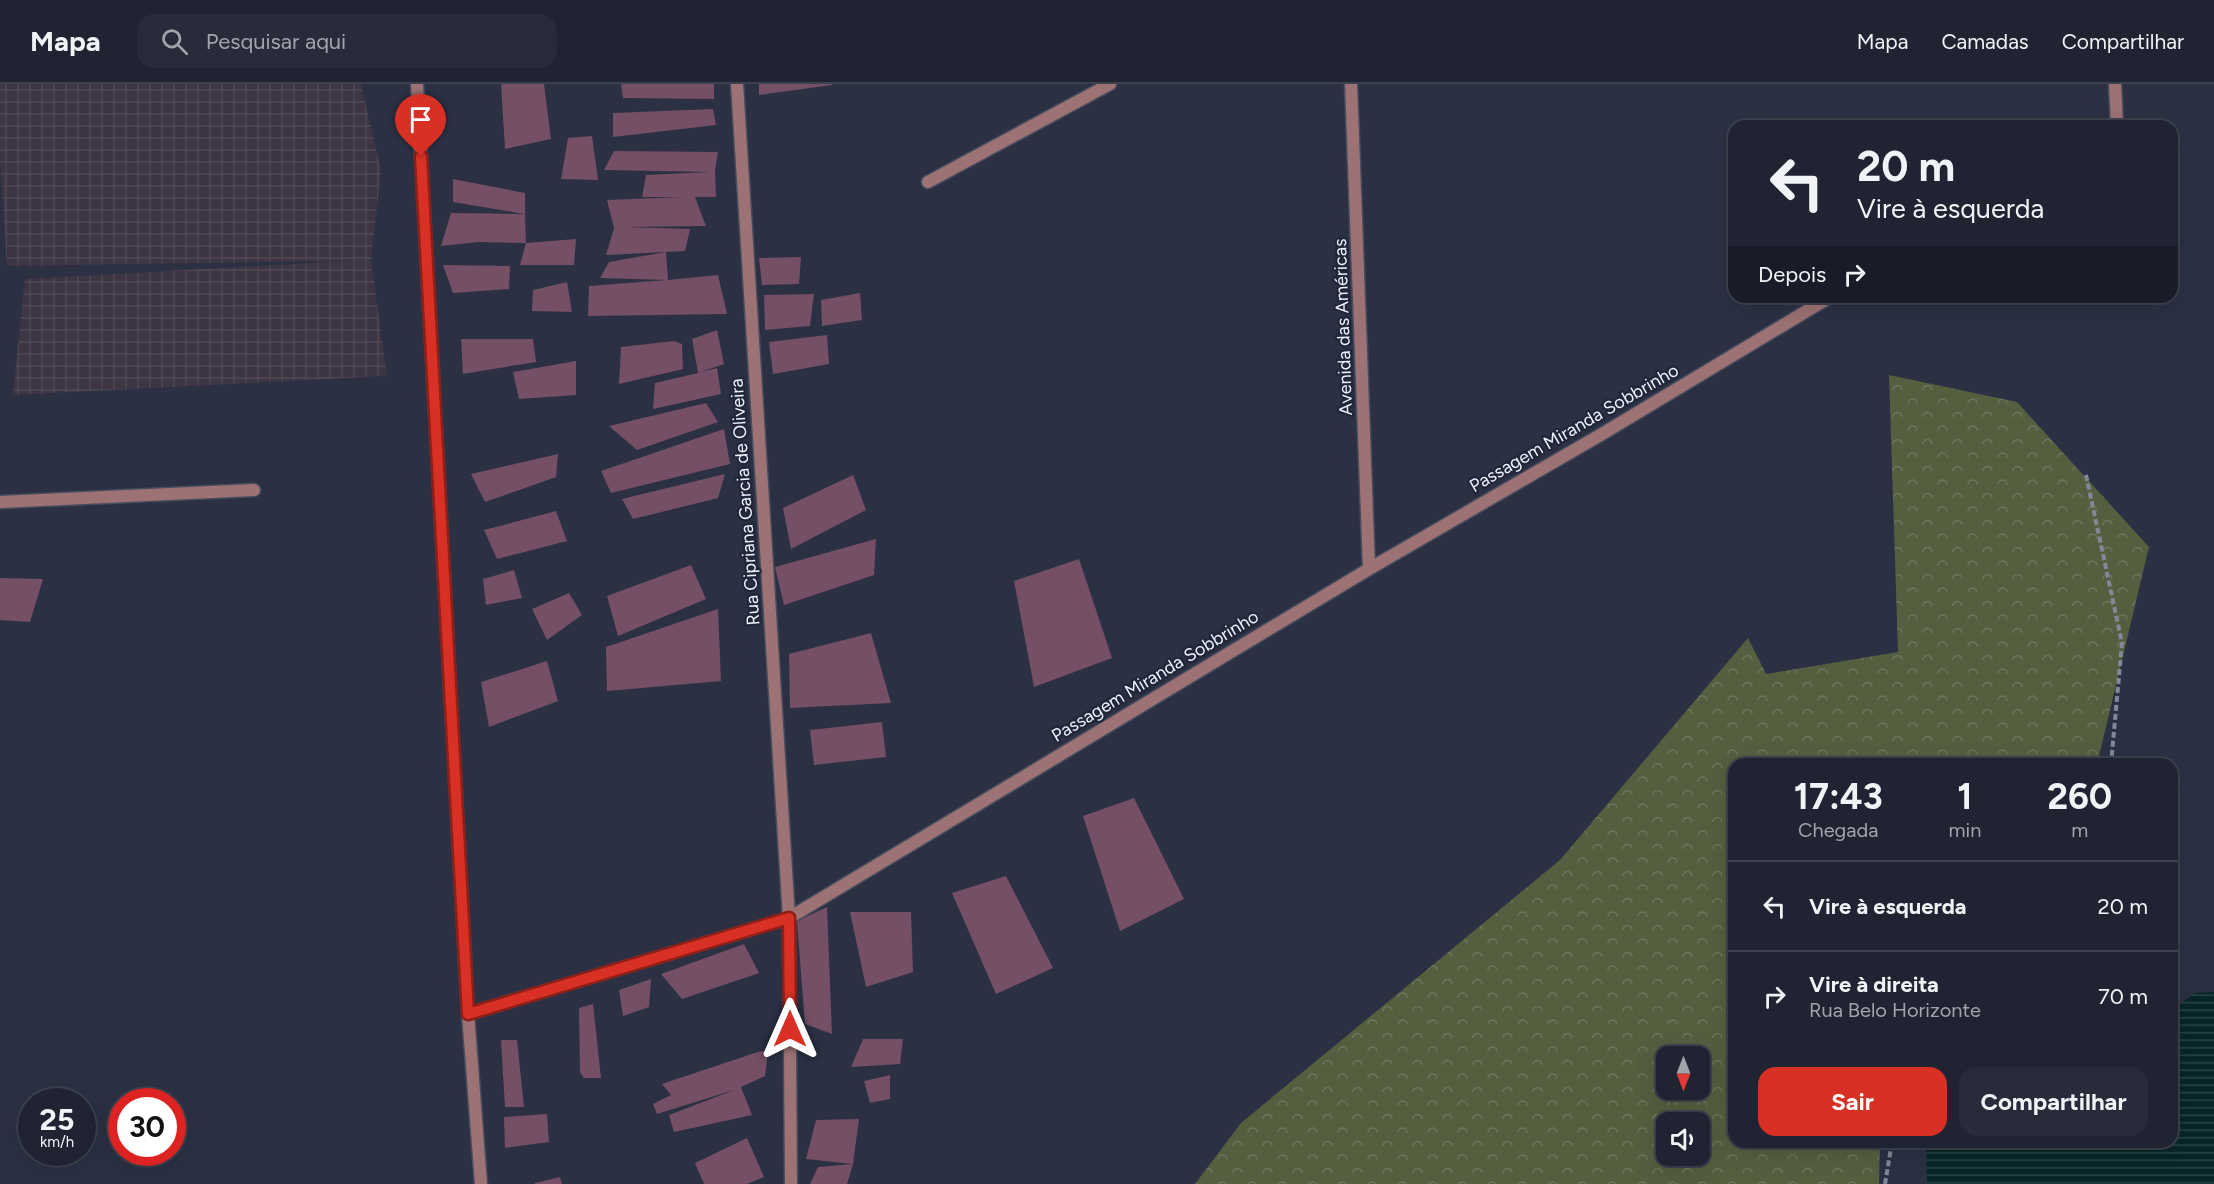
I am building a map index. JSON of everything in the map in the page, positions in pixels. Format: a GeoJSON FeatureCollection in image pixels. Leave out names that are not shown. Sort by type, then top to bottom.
{"type":"FeatureCollection","features":[{"type":"Feature","properties":{"kind":"street"},"geometry":{"type":"LineString","coordinates":[[417,84],[468,1014],[481,1184]]}},
{"type":"Feature","properties":{"kind":"street","name":"Rua Cipriana Garcia de Oliveira"},"geometry":{"type":"LineString","coordinates":[[737,84],[789,918],[791,1184]]}},
{"type":"Feature","properties":{"kind":"street"},"geometry":{"type":"LineString","coordinates":[[928,182],[1110,84]]}},
{"type":"Feature","properties":{"kind":"street","name":"Avenida das Américas"},"geometry":{"type":"LineString","coordinates":[[1351,84],[1370,569]]}},
{"type":"Feature","properties":{"kind":"street"},"geometry":{"type":"LineString","coordinates":[[2115,84],[2117,120]]}},
{"type":"Feature","properties":{"kind":"street","name":"Passagem Miranda Sobbrinho"},"geometry":{"type":"LineString","coordinates":[[468,1014],[789,918],[1370,569],[1602,434],[1820,303]]}},
{"type":"Feature","properties":{"kind":"street"},"geometry":{"type":"LineString","coordinates":[[0,502],[254,490]]}},
{"type":"Feature","properties":{"kind":"path"},"geometry":{"type":"LineString","coordinates":[[2086,476],[2122,643],[2111,758]]}},
{"type":"Feature","properties":{"kind":"path"},"geometry":{"type":"LineString","coordinates":[[1885,1184],[1891,1148]]}},
{"type":"Feature","properties":{"kind":"shaded area"},"geometry":{"type":"Polygon","coordinates":[[[0,84],[361,84],[381,170],[371,260],[387,376],[13,395],[25,279],[346,261],[7,266],[0,159],[0,84]]]}},
{"type":"Feature","properties":{"kind":"shaded area"},"geometry":{"type":"Polygon","coordinates":[[[2214,992],[2214,1184],[1927,1184],[1926,1148],[2178,1148],[2178,1005],[2195,993],[2214,992]]]}},
{"type":"Feature","properties":{"kind":"green space"},"geometry":{"type":"Polygon","coordinates":[[[1889,375],[2017,402],[2149,547],[2097,758],[1728,758],[1728,1148],[1880,1148],[1879,1184],[1195,1184],[1241,1123],[1560,860],[1748,638],[1766,674],[1898,652],[1889,375]]]}},
{"type":"Feature","properties":{"kind":"building"},"geometry":{"type":"Polygon","coordinates":[[[501,84],[544,84],[551,139],[505,149],[501,84]]]}},
{"type":"Feature","properties":{"kind":"building"},"geometry":{"type":"Polygon","coordinates":[[[621,84],[714,84],[714,99],[623,98],[621,84]]]}},
{"type":"Feature","properties":{"kind":"building"},"geometry":{"type":"Polygon","coordinates":[[[759,84],[832,84],[832,85],[759,95],[759,84]]]}},
{"type":"Feature","properties":{"kind":"building"},"geometry":{"type":"Polygon","coordinates":[[[713,109],[716,125],[613,137],[613,113],[713,109]]]}},
{"type":"Feature","properties":{"kind":"building"},"geometry":{"type":"Polygon","coordinates":[[[592,136],[598,180],[561,179],[568,138],[592,136]]]}},
{"type":"Feature","properties":{"kind":"building"},"geometry":{"type":"Polygon","coordinates":[[[614,151],[718,152],[715,171],[716,197],[695,197],[706,226],[627,227],[690,229],[685,251],[606,255],[614,228],[607,200],[681,197],[642,197],[646,175],[709,172],[604,170],[614,151]]]}},
{"type":"Feature","properties":{"kind":"building"},"geometry":{"type":"Polygon","coordinates":[[[453,179],[525,193],[525,214],[453,202],[453,179]]]}},
{"type":"Feature","properties":{"kind":"building"},"geometry":{"type":"Polygon","coordinates":[[[451,213],[525,214],[526,243],[478,242],[441,246],[451,213]]]}},
{"type":"Feature","properties":{"kind":"building"},"geometry":{"type":"Polygon","coordinates":[[[576,239],[574,265],[520,265],[526,243],[576,239]]]}},
{"type":"Feature","properties":{"kind":"building"},"geometry":{"type":"Polygon","coordinates":[[[666,252],[668,280],[718,275],[727,314],[588,316],[589,286],[666,280],[600,278],[609,262],[666,252]]]}},
{"type":"Feature","properties":{"kind":"building"},"geometry":{"type":"Polygon","coordinates":[[[801,257],[799,284],[762,285],[759,258],[801,257]]]}},
{"type":"Feature","properties":{"kind":"building"},"geometry":{"type":"Polygon","coordinates":[[[443,265],[510,266],[509,289],[453,293],[443,265]]]}},
{"type":"Feature","properties":{"kind":"building"},"geometry":{"type":"Polygon","coordinates":[[[567,282],[572,312],[532,311],[533,290],[567,282]]]}},
{"type":"Feature","properties":{"kind":"building"},"geometry":{"type":"Polygon","coordinates":[[[860,293],[862,320],[822,326],[821,300],[860,293]]]}},
{"type":"Feature","properties":{"kind":"building"},"geometry":{"type":"Polygon","coordinates":[[[814,294],[810,326],[765,330],[764,295],[814,294]]]}},
{"type":"Feature","properties":{"kind":"building"},"geometry":{"type":"Polygon","coordinates":[[[717,330],[724,364],[701,372],[717,368],[721,394],[653,409],[655,383],[698,373],[692,339],[717,330]]]}},
{"type":"Feature","properties":{"kind":"building"},"geometry":{"type":"Polygon","coordinates":[[[827,335],[829,364],[773,374],[769,342],[827,335]]]}},
{"type":"Feature","properties":{"kind":"building"},"geometry":{"type":"Polygon","coordinates":[[[461,339],[533,339],[536,362],[463,374],[461,339]]]}},
{"type":"Feature","properties":{"kind":"building"},"geometry":{"type":"Polygon","coordinates":[[[674,341],[682,344],[683,369],[619,384],[621,347],[674,341]]]}},
{"type":"Feature","properties":{"kind":"building"},"geometry":{"type":"Polygon","coordinates":[[[576,361],[576,395],[519,399],[513,372],[576,361]]]}},
{"type":"Feature","properties":{"kind":"building"},"geometry":{"type":"Polygon","coordinates":[[[706,403],[718,422],[637,450],[609,426],[706,403]]]}},
{"type":"Feature","properties":{"kind":"building"},"geometry":{"type":"Polygon","coordinates":[[[724,429],[730,464],[611,493],[601,471],[724,429]]]}},
{"type":"Feature","properties":{"kind":"building"},"geometry":{"type":"Polygon","coordinates":[[[558,454],[556,477],[485,502],[471,474],[558,454]]]}},
{"type":"Feature","properties":{"kind":"building"},"geometry":{"type":"Polygon","coordinates":[[[725,474],[718,498],[633,519],[622,499],[725,474]]]}},
{"type":"Feature","properties":{"kind":"building"},"geometry":{"type":"Polygon","coordinates":[[[853,475],[866,510],[791,549],[783,508],[853,475]]]}},
{"type":"Feature","properties":{"kind":"building"},"geometry":{"type":"Polygon","coordinates":[[[556,511],[567,541],[497,559],[484,530],[556,511]]]}},
{"type":"Feature","properties":{"kind":"building"},"geometry":{"type":"Polygon","coordinates":[[[876,539],[874,575],[784,605],[775,567],[876,539]]]}},
{"type":"Feature","properties":{"kind":"building"},"geometry":{"type":"Polygon","coordinates":[[[1079,559],[1112,658],[1034,687],[1014,581],[1079,559]]]}},
{"type":"Feature","properties":{"kind":"building"},"geometry":{"type":"Polygon","coordinates":[[[691,565],[706,599],[618,636],[607,596],[691,565]]]}},
{"type":"Feature","properties":{"kind":"building"},"geometry":{"type":"Polygon","coordinates":[[[514,570],[522,598],[486,605],[483,579],[514,570]]]}},
{"type":"Feature","properties":{"kind":"building"},"geometry":{"type":"Polygon","coordinates":[[[0,578],[43,579],[30,622],[0,620],[0,578]]]}},
{"type":"Feature","properties":{"kind":"building"},"geometry":{"type":"Polygon","coordinates":[[[569,593],[582,615],[547,640],[532,609],[569,593]]]}},
{"type":"Feature","properties":{"kind":"building"},"geometry":{"type":"Polygon","coordinates":[[[718,609],[721,681],[607,691],[606,647],[718,609]]]}},
{"type":"Feature","properties":{"kind":"building"},"geometry":{"type":"Polygon","coordinates":[[[871,633],[891,703],[790,708],[789,654],[871,633]]]}},
{"type":"Feature","properties":{"kind":"building"},"geometry":{"type":"Polygon","coordinates":[[[547,661],[558,701],[489,727],[481,682],[547,661]]]}},
{"type":"Feature","properties":{"kind":"building"},"geometry":{"type":"Polygon","coordinates":[[[882,722],[886,757],[814,765],[810,730],[882,722]]]}},
{"type":"Feature","properties":{"kind":"building"},"geometry":{"type":"Polygon","coordinates":[[[1134,798],[1184,899],[1120,931],[1083,816],[1134,798]]]}},
{"type":"Feature","properties":{"kind":"building"},"geometry":{"type":"Polygon","coordinates":[[[1006,876],[1053,968],[996,994],[952,893],[1006,876]]]}},
{"type":"Feature","properties":{"kind":"building"},"geometry":{"type":"Polygon","coordinates":[[[827,907],[832,1034],[805,1024],[797,921],[827,907]]]}},
{"type":"Feature","properties":{"kind":"building"},"geometry":{"type":"Polygon","coordinates":[[[850,912],[911,912],[913,972],[866,987],[850,912]]]}},
{"type":"Feature","properties":{"kind":"building"},"geometry":{"type":"Polygon","coordinates":[[[744,944],[759,973],[682,999],[661,974],[744,944]]]}},
{"type":"Feature","properties":{"kind":"building"},"geometry":{"type":"Polygon","coordinates":[[[651,979],[649,1007],[623,1016],[619,990],[651,979]]]}},
{"type":"Feature","properties":{"kind":"building"},"geometry":{"type":"Polygon","coordinates":[[[593,1004],[601,1078],[584,1078],[580,1072],[579,1008],[593,1004]]]}},
{"type":"Feature","properties":{"kind":"building"},"geometry":{"type":"Polygon","coordinates":[[[863,1039],[903,1039],[900,1064],[851,1067],[863,1039]]]}},
{"type":"Feature","properties":{"kind":"building"},"geometry":{"type":"Polygon","coordinates":[[[501,1040],[517,1040],[524,1107],[505,1107],[501,1040]]]}},
{"type":"Feature","properties":{"kind":"building"},"geometry":{"type":"Polygon","coordinates":[[[761,1051],[768,1052],[765,1076],[741,1087],[752,1115],[674,1132],[669,1115],[734,1090],[657,1114],[653,1104],[671,1095],[662,1084],[761,1051]]]}},
{"type":"Feature","properties":{"kind":"building"},"geometry":{"type":"Polygon","coordinates":[[[890,1075],[890,1099],[870,1103],[864,1081],[890,1075]]]}},
{"type":"Feature","properties":{"kind":"building"},"geometry":{"type":"Polygon","coordinates":[[[547,1114],[549,1142],[505,1148],[504,1117],[547,1114]]]}},
{"type":"Feature","properties":{"kind":"building"},"geometry":{"type":"Polygon","coordinates":[[[859,1119],[853,1164],[806,1159],[816,1120],[859,1119]]]}},
{"type":"Feature","properties":{"kind":"building"},"geometry":{"type":"Polygon","coordinates":[[[747,1138],[764,1177],[747,1184],[704,1184],[695,1163],[747,1138]]]}},
{"type":"Feature","properties":{"kind":"building"},"geometry":{"type":"Polygon","coordinates":[[[853,1164],[847,1184],[810,1184],[818,1167],[853,1164]]]}},
{"type":"Feature","properties":{"kind":"building"},"geometry":{"type":"Polygon","coordinates":[[[560,1177],[562,1184],[535,1184],[535,1183],[560,1177]]]}},
{"type":"Feature","properties":{"kind":"route"},"geometry":{"type":"LineString","coordinates":[[421,156],[468,1014],[789,918],[790,1029]]}}]}
